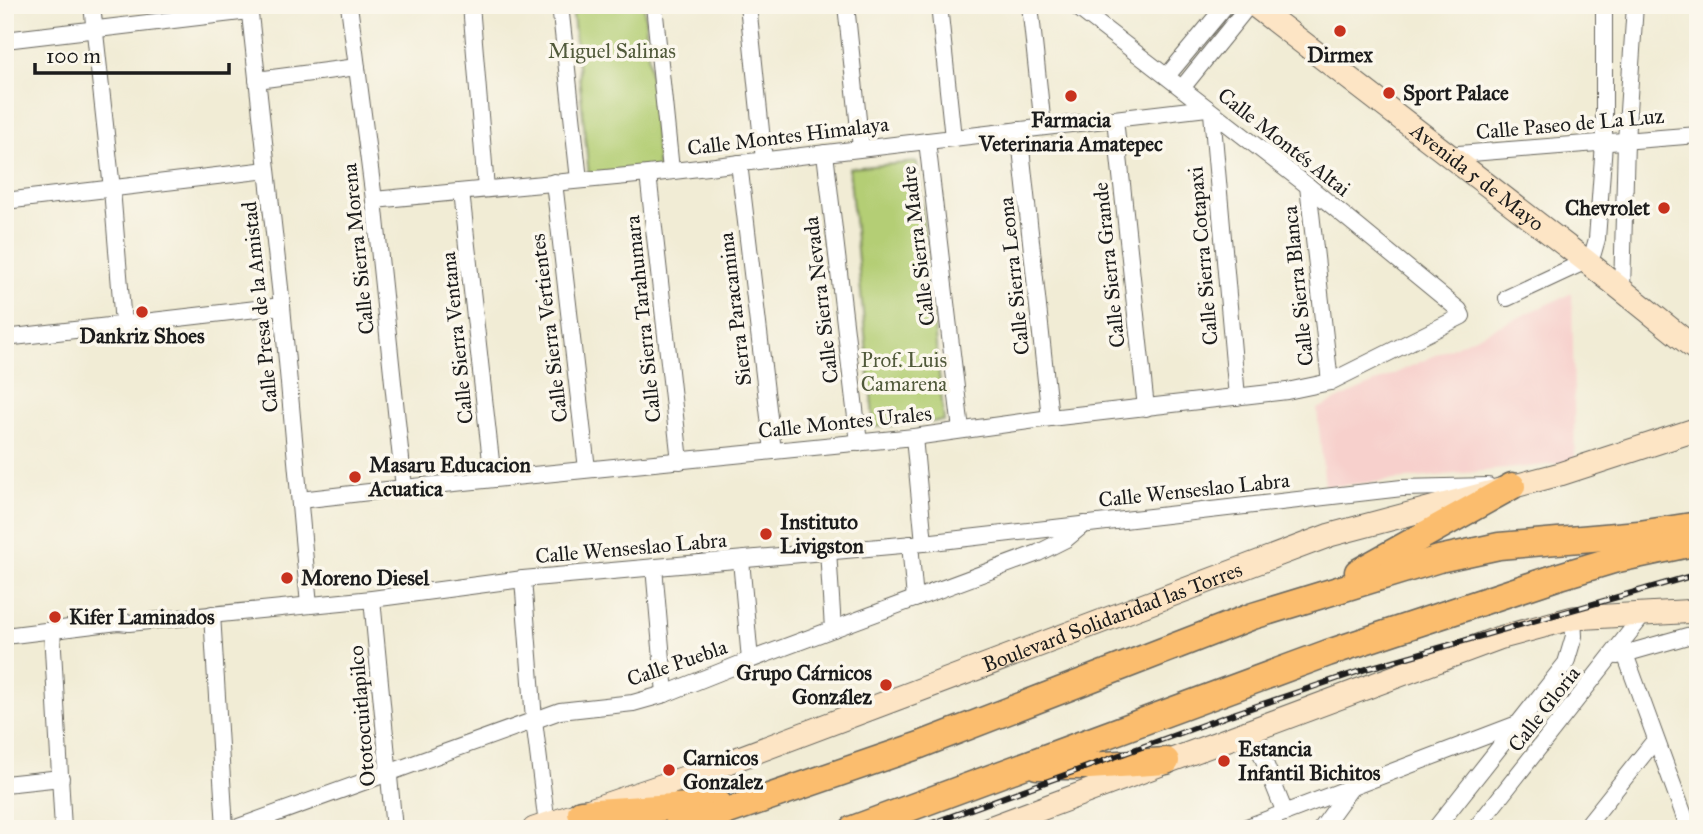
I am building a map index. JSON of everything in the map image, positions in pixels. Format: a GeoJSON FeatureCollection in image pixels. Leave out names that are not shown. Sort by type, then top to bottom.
{"type":"FeatureCollection","features":[{"type":"Feature","properties":{"kind":"highway"},"geometry":{"type":"LineString","coordinates":[[1253,616],[1297,595],[1365,569],[1512,486]]}},
{"type":"Feature","properties":{"kind":"highway"},"geometry":{"type":"LineString","coordinates":[[676,829],[920,745],[1253,616],[1439,559],[1487,549],[1698,526]]}},
{"type":"Feature","properties":{"kind":"highway"},"geometry":{"type":"LineString","coordinates":[[853,829],[1328,653],[1613,560],[1698,542]]}},
{"type":"Feature","properties":{"kind":"highway"},"geometry":{"type":"LineString","coordinates":[[1021,766],[1088,766],[1166,761]]}},
{"type":"Feature","properties":{"kind":"highway"},"geometry":{"type":"LineString","coordinates":[[581,813],[749,803]]}},
{"type":"Feature","properties":{"kind":"main road","name":"Avenida 5 de Mayo"},"geometry":{"type":"LineString","coordinates":[[1254,5],[1586,261],[1698,351]]}},
{"type":"Feature","properties":{"kind":"main road","name":"Boulevard Solidaridad las Torres"},"geometry":{"type":"LineString","coordinates":[[540,827],[705,771],[1331,535],[1560,474],[1693,429]]}},
{"type":"Feature","properties":{"kind":"main road"},"geometry":{"type":"LineString","coordinates":[[987,829],[1499,638],[1573,618],[1698,611]]}},
{"type":"Feature","properties":{"kind":"street"},"geometry":{"type":"LineString","coordinates":[[92,5],[112,189],[123,324]]}},
{"type":"Feature","properties":{"kind":"street","name":"Calle Sierra Morena"},"geometry":{"type":"LineString","coordinates":[[349,5],[374,200],[404,488]]}},
{"type":"Feature","properties":{"kind":"street"},"geometry":{"type":"LineString","coordinates":[[471,5],[486,189]]}},
{"type":"Feature","properties":{"kind":"street"},"geometry":{"type":"LineString","coordinates":[[559,5],[579,180]]}},
{"type":"Feature","properties":{"kind":"street"},"geometry":{"type":"LineString","coordinates":[[654,5],[671,170]]}},
{"type":"Feature","properties":{"kind":"street"},"geometry":{"type":"LineString","coordinates":[[748,5],[764,160]]}},
{"type":"Feature","properties":{"kind":"street"},"geometry":{"type":"LineString","coordinates":[[846,5],[861,148]]}},
{"type":"Feature","properties":{"kind":"street"},"geometry":{"type":"LineString","coordinates":[[939,5],[953,138]]}},
{"type":"Feature","properties":{"kind":"street"},"geometry":{"type":"LineString","coordinates":[[1030,5],[1043,127]]}},
{"type":"Feature","properties":{"kind":"street","name":"Calle Montés Altai"},"geometry":{"type":"LineString","coordinates":[[1074,5],[1308,186],[1459,310],[1462,316]]}},
{"type":"Feature","properties":{"kind":"street"},"geometry":{"type":"LineString","coordinates":[[1167,76],[1226,5]]}},
{"type":"Feature","properties":{"kind":"street"},"geometry":{"type":"LineString","coordinates":[[1182,88],[1249,5]]}},
{"type":"Feature","properties":{"kind":"street"},"geometry":{"type":"LineString","coordinates":[[1507,298],[1586,261],[1593,253],[1597,239],[1604,143],[1604,5]]}},
{"type":"Feature","properties":{"kind":"street"},"geometry":{"type":"LineString","coordinates":[[1622,290],[1626,141],[1635,5]]}},
{"type":"Feature","properties":{"kind":"street"},"geometry":{"type":"LineString","coordinates":[[5,40],[249,8]]}},
{"type":"Feature","properties":{"kind":"street","name":"Calle Presa de la Amistad"},"geometry":{"type":"LineString","coordinates":[[249,8],[282,306],[309,605]]}},
{"type":"Feature","properties":{"kind":"street"},"geometry":{"type":"LineString","coordinates":[[257,80],[357,67]]}},
{"type":"Feature","properties":{"kind":"street","name":"Calle Montes Himalaya"},"geometry":{"type":"LineString","coordinates":[[374,200],[648,174],[1209,110]]}},
{"type":"Feature","properties":{"kind":"street","name":"Calle Sierra Cotapaxi"},"geometry":{"type":"LineString","coordinates":[[1209,110],[1237,397]]}},
{"type":"Feature","properties":{"kind":"street","name":"Calle Sierra Grande"},"geometry":{"type":"LineString","coordinates":[[1115,119],[1146,408]]}},
{"type":"Feature","properties":{"kind":"street","name":"Calle Sierra Leona"},"geometry":{"type":"LineString","coordinates":[[1019,130],[1050,418]]}},
{"type":"Feature","properties":{"kind":"street","name":"Calle Paseo de La Luz"},"geometry":{"type":"LineString","coordinates":[[1446,155],[1698,135]]}},
{"type":"Feature","properties":{"kind":"street","name":"Calle Sierra Madre"},"geometry":{"type":"LineString","coordinates":[[928,141],[961,430]]}},
{"type":"Feature","properties":{"kind":"street","name":"Calle Sierra Nevada"},"geometry":{"type":"LineString","coordinates":[[825,153],[859,443]]}},
{"type":"Feature","properties":{"kind":"street","name":"Sierra Paracamina"},"geometry":{"type":"LineString","coordinates":[[739,163],[773,451]]}},
{"type":"Feature","properties":{"kind":"street"},"geometry":{"type":"LineString","coordinates":[[5,201],[267,170]]}},
{"type":"Feature","properties":{"kind":"street","name":"Calle Sierra Tarahumara"},"geometry":{"type":"LineString","coordinates":[[648,174],[680,461]]}},
{"type":"Feature","properties":{"kind":"street","name":"Calle Sierra Vertientes"},"geometry":{"type":"LineString","coordinates":[[554,182],[587,469]]}},
{"type":"Feature","properties":{"kind":"street","name":"Calle Sierra Blanca"},"geometry":{"type":"LineString","coordinates":[[1308,186],[1330,382]]}},
{"type":"Feature","properties":{"kind":"street","name":"Calle Sierra Ventana"},"geometry":{"type":"LineString","coordinates":[[461,192],[494,479]]}},
{"type":"Feature","properties":{"kind":"street"},"geometry":{"type":"LineString","coordinates":[[5,338],[282,306]]}},
{"type":"Feature","properties":{"kind":"street","name":"Calle Montes Urales"},"geometry":{"type":"LineString","coordinates":[[300,500],[914,437],[1308,387],[1330,382],[1462,316]]}},
{"type":"Feature","properties":{"kind":"street"},"geometry":{"type":"LineString","coordinates":[[914,437],[917,543],[915,599]]}},
{"type":"Feature","properties":{"kind":"street","name":"Calle Wenseslao Labra"},"geometry":{"type":"LineString","coordinates":[[5,636],[118,622],[372,599],[523,579],[917,543],[1402,488],[1512,486]]}},
{"type":"Feature","properties":{"kind":"street","name":"Calle Puebla"},"geometry":{"type":"LineString","coordinates":[[233,829],[560,711],[633,703],[665,694],[1038,553],[1066,539],[1086,523]]}},
{"type":"Feature","properties":{"kind":"street"},"geometry":{"type":"LineString","coordinates":[[828,550],[833,629]]}},
{"type":"Feature","properties":{"kind":"street"},"geometry":{"type":"LineString","coordinates":[[741,560],[750,660]]}},
{"type":"Feature","properties":{"kind":"street"},"geometry":{"type":"LineString","coordinates":[[654,567],[665,694]]}},
{"type":"Feature","properties":{"kind":"street"},"geometry":{"type":"LineString","coordinates":[[523,579],[540,827]]}},
{"type":"Feature","properties":{"kind":"street","name":"Ototocuitlapilco"},"geometry":{"type":"LineString","coordinates":[[372,599],[394,829]]}},
{"type":"Feature","properties":{"kind":"street"},"geometry":{"type":"LineString","coordinates":[[212,614],[225,829]]}},
{"type":"Feature","properties":{"kind":"street","name":"Calle Gloria"},"geometry":{"type":"LineString","coordinates":[[1475,829],[1618,656],[1644,614]]}},
{"type":"Feature","properties":{"kind":"street","name":"Calle Gloria"},"geometry":{"type":"LineString","coordinates":[[1435,829],[1566,663],[1574,636],[1573,618]]}},
{"type":"Feature","properties":{"kind":"street"},"geometry":{"type":"LineString","coordinates":[[52,631],[63,829]]}},
{"type":"Feature","properties":{"kind":"street"},"geometry":{"type":"LineString","coordinates":[[1689,829],[1655,740],[1618,656],[1698,632]]}},
{"type":"Feature","properties":{"kind":"street"},"geometry":{"type":"LineString","coordinates":[[1242,829],[1520,723]]}},
{"type":"Feature","properties":{"kind":"street"},"geometry":{"type":"LineString","coordinates":[[1584,829],[1597,822],[1655,740]]}},
{"type":"Feature","properties":{"kind":"street"},"geometry":{"type":"LineString","coordinates":[[1259,748],[1285,813]]}},
{"type":"Feature","properties":{"kind":"street"},"geometry":{"type":"LineString","coordinates":[[5,784],[61,778]]}},
{"type":"Feature","properties":{"kind":"street"},"geometry":{"type":"LineString","coordinates":[[1321,829],[1350,789]]}},
{"type":"Feature","properties":{"kind":"shaded area"},"geometry":{"type":"Polygon","coordinates":[[[1572,293],[1575,462],[1325,487],[1317,409],[1572,293]]]}},
{"type":"Feature","properties":{"kind":"green space","name":"Miguel Salinas"},"geometry":{"type":"Polygon","coordinates":[[[572,5],[644,5],[658,169],[589,176],[572,5]]]}},
{"type":"Feature","properties":{"kind":"green space","name":"Prof. Luis Camarena"},"geometry":{"type":"Polygon","coordinates":[[[917,162],[944,421],[874,427],[849,168],[917,162]]]}},
{"type":"Feature","properties":{"kind":"railway"},"geometry":{"type":"LineString","coordinates":[[916,829],[1230,715],[1369,668],[1698,574]]}},
{"type":"Feature","properties":{"kind":"place","name":"Dirmex"},"geometry":{"type":"Point","coordinates":[1340,31]}},
{"type":"Feature","properties":{"kind":"place","name":"Sport Palace"},"geometry":{"type":"Point","coordinates":[1389,93]}},
{"type":"Feature","properties":{"kind":"place","name":"Farmacia Veterinaria Amatepec"},"geometry":{"type":"Point","coordinates":[1071,96]}},
{"type":"Feature","properties":{"kind":"place","name":"Chevrolet"},"geometry":{"type":"Point","coordinates":[1664,208]}},
{"type":"Feature","properties":{"kind":"place","name":"Dankriz Shoes"},"geometry":{"type":"Point","coordinates":[142,312]}},
{"type":"Feature","properties":{"kind":"place","name":"Masaru Educacion Acuatica"},"geometry":{"type":"Point","coordinates":[355,477]}},
{"type":"Feature","properties":{"kind":"place","name":"Instituto Livigston"},"geometry":{"type":"Point","coordinates":[766,534]}},
{"type":"Feature","properties":{"kind":"place","name":"Moreno Diesel"},"geometry":{"type":"Point","coordinates":[287,578]}},
{"type":"Feature","properties":{"kind":"place","name":"Kifer Laminados"},"geometry":{"type":"Point","coordinates":[55,617]}},
{"type":"Feature","properties":{"kind":"place","name":"Grupo Cárnicos González"},"geometry":{"type":"Point","coordinates":[886,685]}},
{"type":"Feature","properties":{"kind":"place","name":"Estancia Infantil Bichitos"},"geometry":{"type":"Point","coordinates":[1224,761]}},
{"type":"Feature","properties":{"kind":"place","name":"Carnicos Gonzalez"},"geometry":{"type":"Point","coordinates":[669,770]}}]}
